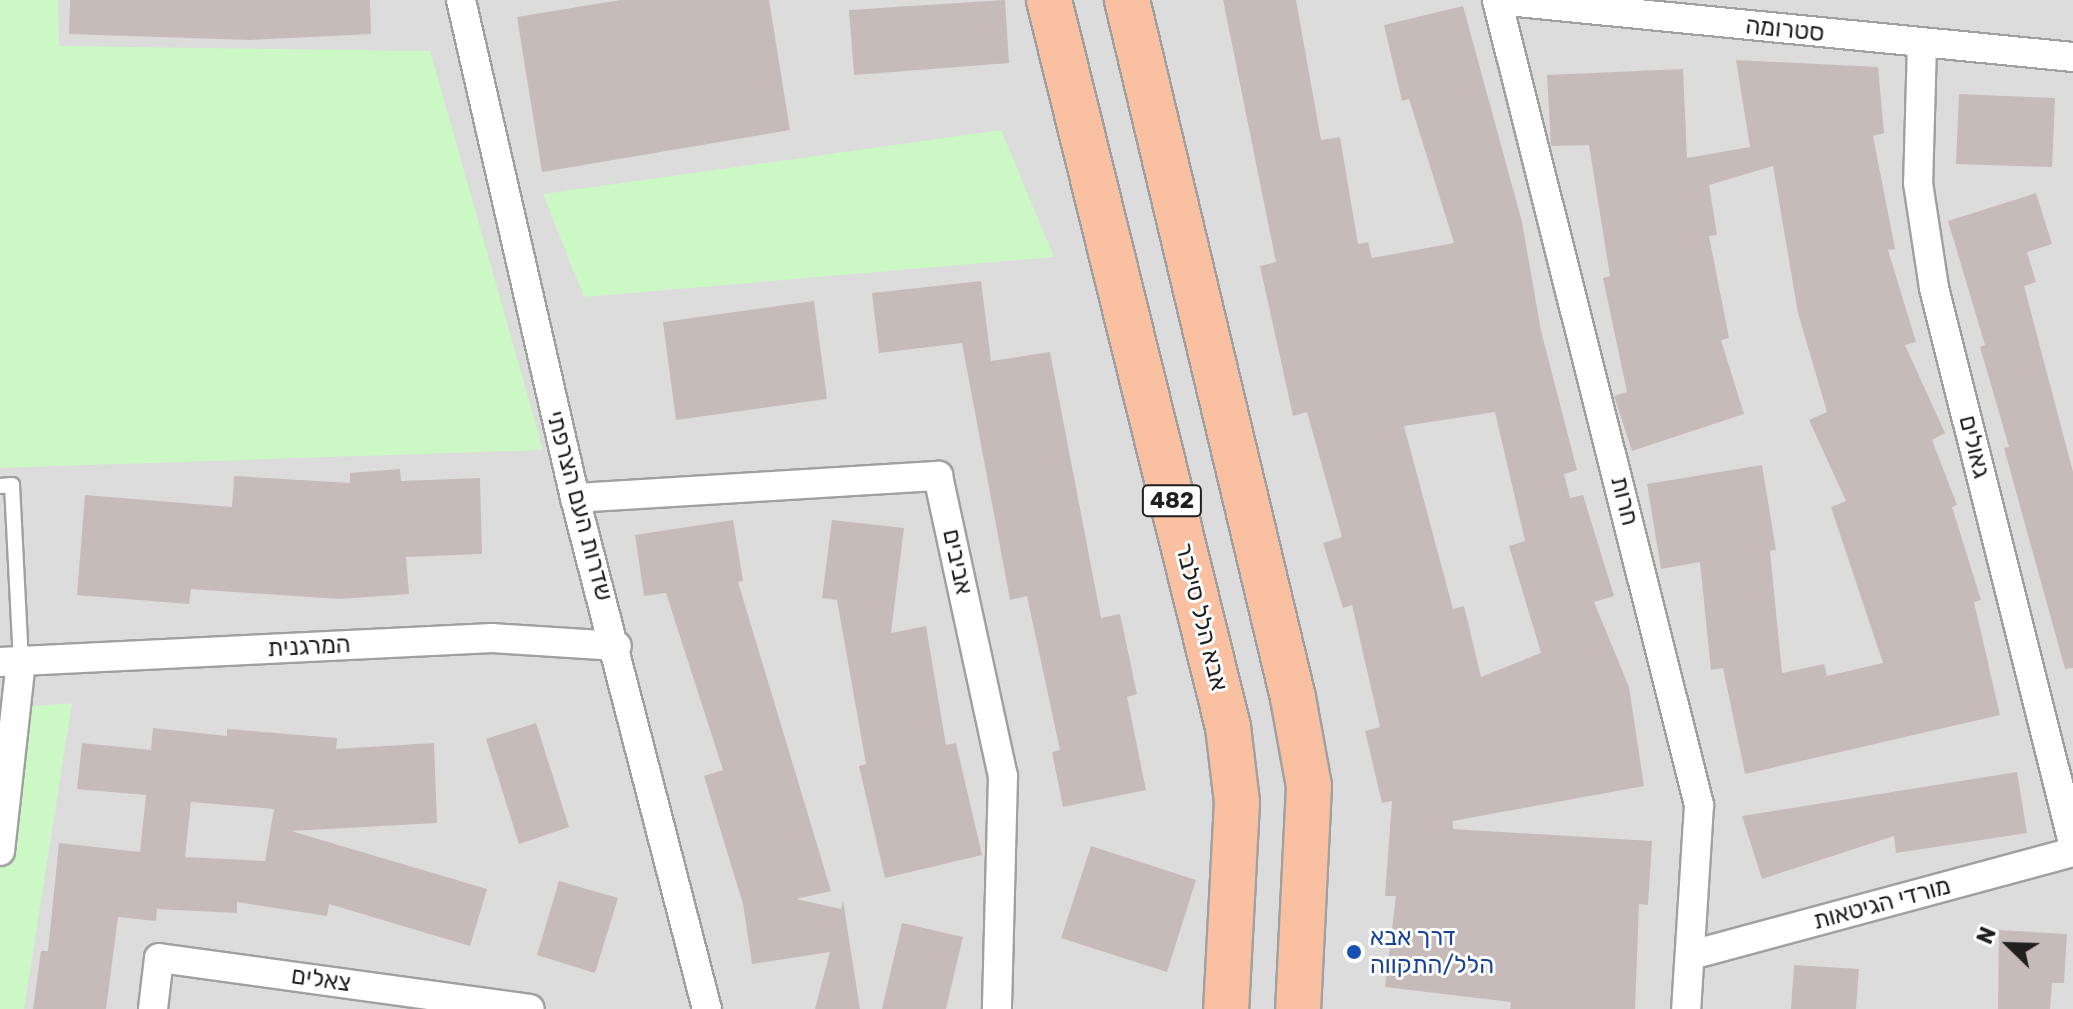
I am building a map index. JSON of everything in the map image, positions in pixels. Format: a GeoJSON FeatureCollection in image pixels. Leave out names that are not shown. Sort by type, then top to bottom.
{"type":"FeatureCollection","features":[{"type":"Feature","properties":{"kind":"main road","name":"אבא הלל סילבר"},"geometry":{"type":"LineString","coordinates":[[1049,0],[1228,727],[1237,802],[1226,1009]]}},
{"type":"Feature","properties":{"kind":"main road"},"geometry":{"type":"LineString","coordinates":[[1127,0],[1293,698],[1309,786],[1298,1009]]}},
{"type":"Feature","properties":{"kind":"street","name":"שדרות העם הצרפתי"},"geometry":{"type":"LineString","coordinates":[[461,0],[575,498],[617,646],[707,1009]]}},
{"type":"Feature","properties":{"kind":"street","name":"סטרומה"},"geometry":{"type":"LineString","coordinates":[[1497,0],[2073,57]]}},
{"type":"Feature","properties":{"kind":"street","name":"חרות"},"geometry":{"type":"LineString","coordinates":[[1497,0],[1690,763],[1699,845],[1686,1009]]}},
{"type":"Feature","properties":{"kind":"street","name":"גאולים"},"geometry":{"type":"LineString","coordinates":[[1922,44],[1918,183],[1934,288],[2073,843]]}},
{"type":"Feature","properties":{"kind":"street","name":"אביבים"},"geometry":{"type":"LineString","coordinates":[[575,498],[938,476],[1003,776],[997,1009]]}},
{"type":"Feature","properties":{"kind":"street","name":"המרגנית"},"geometry":{"type":"LineString","coordinates":[[10,662],[492,638],[617,646]]}},
{"type":"Feature","properties":{"kind":"street"},"geometry":{"type":"LineString","coordinates":[[0,851],[10,662]]}},
{"type":"Feature","properties":{"kind":"street","name":"מורדי הגיטאות"},"geometry":{"type":"LineString","coordinates":[[1691,955],[2073,852]]}},
{"type":"Feature","properties":{"kind":"street","name":"צאלים"},"geometry":{"type":"LineString","coordinates":[[153,1009],[159,958],[530,1009]]}},
{"type":"Feature","properties":{"kind":"lane"},"geometry":{"type":"LineString","coordinates":[[0,486],[12,485],[10,662]]}},
{"type":"Feature","properties":{"kind":"shaded area"},"geometry":{"type":"Polygon","coordinates":[[[0,0],[2073,0],[2073,1009],[0,1009],[0,0]]]}},
{"type":"Feature","properties":{"kind":"green space"},"geometry":{"type":"Polygon","coordinates":[[[0,0],[58,0],[59,46],[430,51],[543,450],[0,468],[0,0]]]}},
{"type":"Feature","properties":{"kind":"green space"},"geometry":{"type":"Polygon","coordinates":[[[1001,130],[1054,257],[584,297],[543,194],[1001,130]]]}},
{"type":"Feature","properties":{"kind":"green space"},"geometry":{"type":"Polygon","coordinates":[[[72,703],[24,1009],[0,1009],[0,709],[72,703]]]}},
{"type":"Feature","properties":{"kind":"building"},"geometry":{"type":"Polygon","coordinates":[[[70,0],[370,0],[371,34],[249,40],[69,34],[70,0]]]}},
{"type":"Feature","properties":{"kind":"building"},"geometry":{"type":"Polygon","coordinates":[[[620,0],[769,0],[790,130],[542,172],[517,17],[620,0]]]}},
{"type":"Feature","properties":{"kind":"building"},"geometry":{"type":"Polygon","coordinates":[[[1005,0],[1009,63],[854,75],[849,10],[1005,0]]]}},
{"type":"Feature","properties":{"kind":"building"},"geometry":{"type":"Polygon","coordinates":[[[1223,0],[1296,0],[1321,140],[1340,137],[1358,244],[1368,242],[1372,258],[1454,243],[1409,99],[1402,101],[1384,25],[1463,6],[1522,222],[1541,331],[1577,470],[1564,474],[1570,498],[1583,495],[1614,596],[1594,602],[1629,687],[1644,786],[1453,821],[1453,829],[1652,841],[1648,905],[1639,904],[1635,1009],[1510,1009],[1511,1002],[1385,987],[1396,896],[1385,896],[1392,801],[1382,803],[1365,731],[1380,727],[1352,605],[1343,608],[1323,543],[1342,537],[1307,412],[1293,416],[1260,266],[1276,262],[1223,0]],[[1495,412],[1404,426],[1453,609],[1464,606],[1481,677],[1541,653],[1509,546],[1525,541],[1495,412]]]}},
{"type":"Feature","properties":{"kind":"building"},"geometry":{"type":"Polygon","coordinates":[[[1736,60],[1878,67],[1884,133],[1873,136],[1895,249],[1888,250],[1916,342],[1905,345],[1945,433],[1932,440],[1957,505],[1952,507],[1981,600],[1974,602],[2000,715],[1745,774],[1723,668],[1711,670],[1700,562],[1661,569],[1647,484],[1762,465],[1776,550],[1770,551],[1782,673],[1824,664],[1827,676],[1883,663],[1831,507],[1846,501],[1809,420],[1827,412],[1798,313],[1773,166],[1709,185],[1717,235],[1709,236],[1729,338],[1721,340],[1744,414],[1632,451],[1614,396],[1627,392],[1603,278],[1610,276],[1589,145],[1551,146],[1547,75],[1683,69],[1687,158],[1750,147],[1736,60]]]}},
{"type":"Feature","properties":{"kind":"building"},"geometry":{"type":"Polygon","coordinates":[[[1959,94],[2055,98],[2052,167],[1956,164],[1959,94]]]}},
{"type":"Feature","properties":{"kind":"building"},"geometry":{"type":"Polygon","coordinates":[[[2036,193],[2052,244],[2027,252],[2036,282],[2024,286],[2073,472],[2073,668],[2065,669],[2004,448],[2009,447],[1980,347],[1985,345],[1948,221],[2036,193]]]}},
{"type":"Feature","properties":{"kind":"building"},"geometry":{"type":"Polygon","coordinates":[[[981,281],[991,361],[1050,352],[1101,618],[1120,614],[1137,694],[1127,697],[1146,790],[1063,807],[1052,752],[1060,750],[1027,596],[1010,600],[962,343],[879,353],[872,293],[981,281]]]}},
{"type":"Feature","properties":{"kind":"building"},"geometry":{"type":"Polygon","coordinates":[[[814,301],[827,399],[676,420],[663,322],[814,301]]]}},
{"type":"Feature","properties":{"kind":"building"},"geometry":{"type":"Polygon","coordinates":[[[400,469],[401,481],[480,478],[482,554],[406,557],[409,594],[339,599],[191,589],[189,604],[77,595],[85,495],[232,507],[234,476],[350,483],[350,473],[400,469]]]}},
{"type":"Feature","properties":{"kind":"building"},"geometry":{"type":"Polygon","coordinates":[[[733,520],[743,581],[738,582],[831,891],[796,899],[841,909],[843,901],[860,1009],[815,1009],[830,952],[752,964],[743,904],[704,776],[723,770],[666,593],[644,596],[635,535],[733,520]]]}},
{"type":"Feature","properties":{"kind":"building"},"geometry":{"type":"Polygon","coordinates":[[[832,520],[904,528],[891,633],[926,626],[946,745],[956,743],[982,855],[885,878],[859,766],[866,764],[837,600],[822,598],[832,520]]]}},
{"type":"Feature","properties":{"kind":"building"},"geometry":{"type":"Polygon","coordinates":[[[536,723],[569,827],[519,844],[486,739],[536,723]]]}},
{"type":"Feature","properties":{"kind":"building"},"geometry":{"type":"Polygon","coordinates":[[[153,728],[227,736],[227,729],[337,738],[336,749],[434,743],[437,823],[291,831],[487,889],[470,946],[329,904],[327,916],[237,902],[237,913],[157,909],[156,921],[118,917],[106,1009],[33,1009],[41,951],[48,951],[59,843],[140,852],[146,795],[77,789],[82,743],[151,750],[153,728]],[[191,802],[185,857],[265,861],[274,809],[191,802]]]}},
{"type":"Feature","properties":{"kind":"building"},"geometry":{"type":"Polygon","coordinates":[[[2017,772],[2027,833],[1896,853],[1894,836],[1762,879],[1742,816],[2017,772]]]}},
{"type":"Feature","properties":{"kind":"building"},"geometry":{"type":"Polygon","coordinates":[[[1091,846],[1196,880],[1167,972],[1061,938],[1091,846]]]}},
{"type":"Feature","properties":{"kind":"building"},"geometry":{"type":"Polygon","coordinates":[[[559,881],[618,898],[595,973],[537,955],[559,881]]]}},
{"type":"Feature","properties":{"kind":"building"},"geometry":{"type":"Polygon","coordinates":[[[902,923],[963,937],[946,1009],[882,1009],[902,923]]]}},
{"type":"Feature","properties":{"kind":"building"},"geometry":{"type":"Polygon","coordinates":[[[1999,930],[2067,934],[2064,983],[2052,983],[2050,1009],[1998,1009],[1999,930]]]}},
{"type":"Feature","properties":{"kind":"building"},"geometry":{"type":"Polygon","coordinates":[[[1794,965],[1859,969],[1856,1009],[1791,1009],[1794,965]]]}},
{"type":"Feature","properties":{"kind":"place","name":"דרך אבא הלל/התקווה"},"geometry":{"type":"Point","coordinates":[1354,952]}}]}
